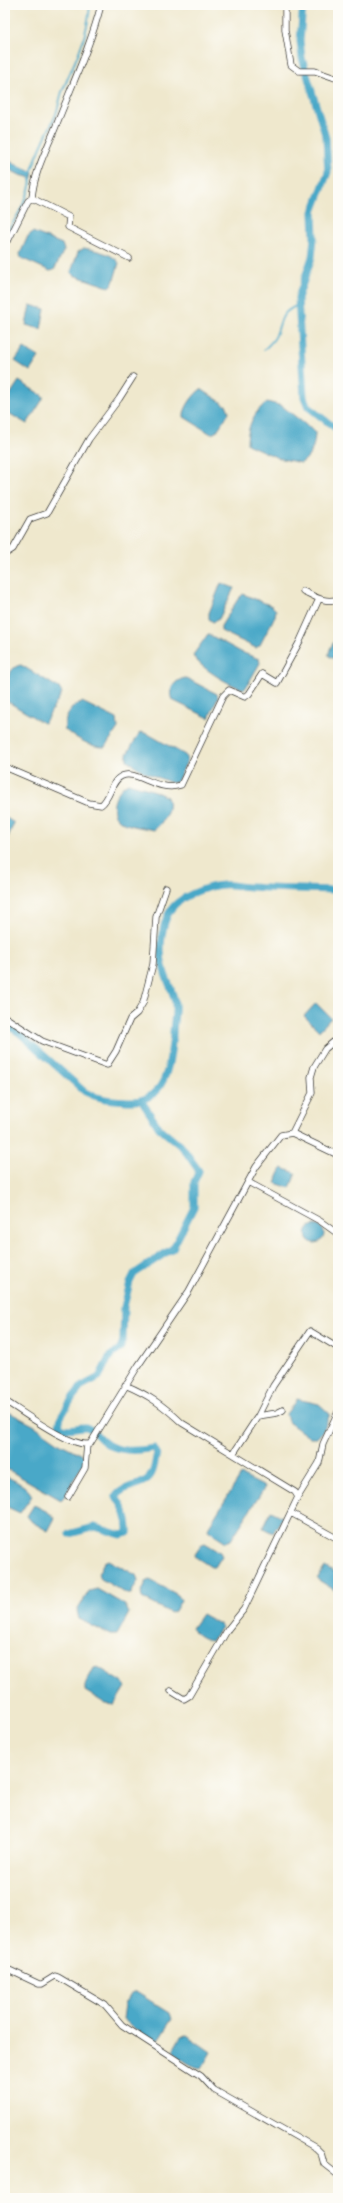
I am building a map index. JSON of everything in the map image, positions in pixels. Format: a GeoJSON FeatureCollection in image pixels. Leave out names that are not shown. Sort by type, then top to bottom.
{"type":"FeatureCollection","features":[{"type":"Feature","properties":{"kind":"street"},"geometry":{"type":"LineString","coordinates":[[5,241],[9,239],[28,201],[32,198],[36,177],[43,156],[88,50],[101,5]]}},
{"type":"Feature","properties":{"kind":"street"},"geometry":{"type":"LineString","coordinates":[[285,5],[285,30],[291,65],[299,72],[315,71],[338,79]]}},
{"type":"Feature","properties":{"kind":"street"},"geometry":{"type":"LineString","coordinates":[[32,198],[70,217],[68,227],[129,258]]}},
{"type":"Feature","properties":{"kind":"street"},"geometry":{"type":"LineString","coordinates":[[5,554],[12,549],[30,519],[47,513],[89,439],[119,400],[133,377]]}},
{"type":"Feature","properties":{"kind":"street"},"geometry":{"type":"LineString","coordinates":[[303,591],[319,599],[331,601],[338,599]]}},
{"type":"Feature","properties":{"kind":"street"},"geometry":{"type":"LineString","coordinates":[[5,767],[89,802],[101,805],[108,800],[113,785],[120,776],[129,774],[155,784],[174,787],[181,785],[186,778],[209,724],[223,696],[229,690],[245,697],[249,694],[262,674],[277,683],[300,641],[319,599]]}},
{"type":"Feature","properties":{"kind":"street"},"geometry":{"type":"LineString","coordinates":[[5,1017],[42,1041],[107,1065],[116,1051],[130,1019],[137,1013],[143,1003],[153,964],[156,917],[166,888]]}},
{"type":"Feature","properties":{"kind":"street"},"geometry":{"type":"LineString","coordinates":[[292,1133],[312,1094],[310,1077],[314,1067],[324,1049],[338,1038]]}},
{"type":"Feature","properties":{"kind":"street"},"geometry":{"type":"LineString","coordinates":[[5,1400],[52,1432],[90,1444],[125,1385],[189,1291],[256,1167],[281,1135],[292,1133],[338,1155]]}},
{"type":"Feature","properties":{"kind":"street"},"geometry":{"type":"LineString","coordinates":[[248,1182],[320,1221],[338,1234]]}},
{"type":"Feature","properties":{"kind":"street"},"geometry":{"type":"LineString","coordinates":[[233,1454],[258,1416],[273,1386],[310,1331],[338,1348]]}},
{"type":"Feature","properties":{"kind":"street"},"geometry":{"type":"LineString","coordinates":[[125,1385],[153,1400],[173,1413],[182,1423],[296,1492],[298,1497]]}},
{"type":"Feature","properties":{"kind":"street"},"geometry":{"type":"LineString","coordinates":[[258,1416],[277,1413],[283,1410]]}},
{"type":"Feature","properties":{"kind":"street"},"geometry":{"type":"LineString","coordinates":[[171,1691],[184,1699],[189,1696],[228,1629],[244,1609],[298,1497],[319,1463],[323,1444],[338,1412]]}},
{"type":"Feature","properties":{"kind":"street"},"geometry":{"type":"LineString","coordinates":[[68,1497],[86,1468],[87,1444]]}},
{"type":"Feature","properties":{"kind":"street"},"geometry":{"type":"LineString","coordinates":[[291,1513],[338,1539]]}},
{"type":"Feature","properties":{"kind":"street"},"geometry":{"type":"LineString","coordinates":[[5,1968],[39,1984],[46,1982],[55,1976],[58,1977],[100,2001],[115,2014],[122,2025],[201,2076],[214,2090],[316,2148],[321,2153],[324,2164],[338,2175]]}},
{"type":"Feature","properties":{"kind":"water"},"geometry":{"type":"Polygon","coordinates":[[[9,161],[33,172],[32,178],[20,175],[6,168],[9,161]]]}},
{"type":"Feature","properties":{"kind":"water"},"geometry":{"type":"Polygon","coordinates":[[[33,232],[62,244],[64,250],[54,270],[50,271],[21,258],[20,254],[28,236],[33,232]]]}},
{"type":"Feature","properties":{"kind":"water"},"geometry":{"type":"Polygon","coordinates":[[[84,248],[108,254],[119,263],[113,283],[109,287],[73,275],[71,272],[78,252],[84,248]]]}},
{"type":"Feature","properties":{"kind":"water"},"geometry":{"type":"Polygon","coordinates":[[[30,305],[45,309],[41,329],[26,325],[30,305]]]}},
{"type":"Feature","properties":{"kind":"water"},"geometry":{"type":"Polygon","coordinates":[[[24,348],[39,357],[30,371],[15,361],[24,348]]]}},
{"type":"Feature","properties":{"kind":"water"},"geometry":{"type":"Polygon","coordinates":[[[19,381],[43,396],[43,399],[27,424],[5,411],[5,402],[19,381]]]}},
{"type":"Feature","properties":{"kind":"water"},"geometry":{"type":"Polygon","coordinates":[[[201,389],[227,406],[229,413],[216,432],[211,434],[184,417],[185,410],[195,394],[201,389]]]}},
{"type":"Feature","properties":{"kind":"water"},"geometry":{"type":"Polygon","coordinates":[[[267,402],[282,406],[315,432],[312,449],[308,457],[301,463],[278,458],[247,444],[248,432],[252,421],[258,411],[267,402]]]}},
{"type":"Feature","properties":{"kind":"water"},"geometry":{"type":"Polygon","coordinates":[[[221,583],[234,588],[219,619],[213,622],[209,619],[209,613],[221,583]]]}},
{"type":"Feature","properties":{"kind":"water"},"geometry":{"type":"Polygon","coordinates":[[[243,594],[272,606],[276,610],[275,616],[260,645],[256,648],[221,631],[221,626],[238,599],[243,594]]]}},
{"type":"Feature","properties":{"kind":"water"},"geometry":{"type":"Polygon","coordinates":[[[208,634],[241,652],[259,659],[260,663],[245,689],[239,688],[224,681],[196,660],[193,655],[208,634]]]}},
{"type":"Feature","properties":{"kind":"water"},"geometry":{"type":"Polygon","coordinates":[[[338,639],[338,661],[329,656],[329,654],[333,644],[338,639]]]}},
{"type":"Feature","properties":{"kind":"water"},"geometry":{"type":"Polygon","coordinates":[[[21,665],[59,688],[62,693],[43,723],[5,700],[5,690],[9,674],[16,667],[21,665]]]}},
{"type":"Feature","properties":{"kind":"water"},"geometry":{"type":"Polygon","coordinates":[[[186,678],[217,694],[218,697],[209,718],[172,700],[171,692],[173,685],[179,680],[186,678]]]}},
{"type":"Feature","properties":{"kind":"water"},"geometry":{"type":"Polygon","coordinates":[[[82,702],[117,719],[118,728],[105,747],[90,744],[65,730],[65,722],[71,709],[78,703],[82,702]]]}},
{"type":"Feature","properties":{"kind":"water"},"geometry":{"type":"Polygon","coordinates":[[[140,732],[148,734],[185,755],[187,761],[177,782],[172,783],[144,772],[127,760],[127,754],[140,732]]]}},
{"type":"Feature","properties":{"kind":"water"},"geometry":{"type":"Polygon","coordinates":[[[128,783],[152,790],[167,797],[168,806],[166,815],[161,824],[154,830],[126,824],[120,821],[116,816],[114,811],[114,803],[116,797],[119,791],[128,783]]]}},
{"type":"Feature","properties":{"kind":"water"},"geometry":{"type":"Polygon","coordinates":[[[5,817],[14,823],[5,844],[5,817]]]}},
{"type":"Feature","properties":{"kind":"water"},"geometry":{"type":"Polygon","coordinates":[[[316,1003],[331,1018],[319,1031],[304,1016],[316,1003]]]}},
{"type":"Feature","properties":{"kind":"water"},"geometry":{"type":"Polygon","coordinates":[[[282,1168],[296,1173],[290,1188],[275,1183],[282,1168]]]}},
{"type":"Feature","properties":{"kind":"water"},"geometry":{"type":"Polygon","coordinates":[[[315,1225],[321,1228],[324,1234],[321,1240],[315,1243],[309,1240],[306,1234],[309,1228],[315,1225]]]}},
{"type":"Feature","properties":{"kind":"water"},"geometry":{"type":"Polygon","coordinates":[[[297,1399],[319,1404],[330,1414],[323,1431],[317,1438],[310,1438],[288,1422],[286,1414],[297,1399]]]}},
{"type":"Feature","properties":{"kind":"water"},"geometry":{"type":"Polygon","coordinates":[[[5,1410],[35,1426],[61,1444],[83,1455],[85,1460],[61,1500],[5,1468],[5,1410]]]}},
{"type":"Feature","properties":{"kind":"water"},"geometry":{"type":"Polygon","coordinates":[[[241,1475],[265,1487],[231,1540],[226,1542],[208,1530],[209,1526],[241,1475]]]}},
{"type":"Feature","properties":{"kind":"water"},"geometry":{"type":"Polygon","coordinates":[[[5,1476],[24,1486],[32,1496],[20,1513],[5,1506],[5,1476]]]}},
{"type":"Feature","properties":{"kind":"water"},"geometry":{"type":"Polygon","coordinates":[[[34,1505],[48,1512],[55,1518],[48,1531],[32,1522],[27,1516],[34,1505]]]}},
{"type":"Feature","properties":{"kind":"water"},"geometry":{"type":"Polygon","coordinates":[[[271,1511],[283,1517],[273,1533],[263,1528],[271,1511]]]}},
{"type":"Feature","properties":{"kind":"water"},"geometry":{"type":"Polygon","coordinates":[[[205,1543],[220,1552],[222,1556],[215,1567],[211,1567],[194,1556],[202,1544],[205,1543]]]}},
{"type":"Feature","properties":{"kind":"water"},"geometry":{"type":"Polygon","coordinates":[[[108,1560],[136,1575],[138,1580],[131,1594],[127,1594],[101,1579],[98,1574],[104,1562],[108,1560]]]}},
{"type":"Feature","properties":{"kind":"water"},"geometry":{"type":"Polygon","coordinates":[[[325,1567],[338,1575],[338,1588],[336,1591],[317,1579],[325,1567]]]}},
{"type":"Feature","properties":{"kind":"water"},"geometry":{"type":"Polygon","coordinates":[[[150,1580],[178,1595],[181,1600],[175,1611],[171,1613],[142,1598],[141,1593],[146,1582],[150,1580]]]}},
{"type":"Feature","properties":{"kind":"water"},"geometry":{"type":"Polygon","coordinates":[[[97,1589],[125,1605],[129,1613],[117,1635],[110,1635],[79,1619],[77,1611],[89,1591],[97,1589]]]}},
{"type":"Feature","properties":{"kind":"water"},"geometry":{"type":"Polygon","coordinates":[[[202,1614],[220,1624],[221,1627],[212,1640],[201,1637],[192,1628],[202,1614]]]}},
{"type":"Feature","properties":{"kind":"water"},"geometry":{"type":"Polygon","coordinates":[[[98,1667],[122,1682],[125,1687],[114,1705],[106,1704],[85,1691],[85,1685],[94,1668],[98,1667]]]}},
{"type":"Feature","properties":{"kind":"water"},"geometry":{"type":"Polygon","coordinates":[[[136,1992],[170,2013],[172,2019],[159,2039],[149,2038],[123,2019],[125,2004],[131,1994],[136,1992]]]}},
{"type":"Feature","properties":{"kind":"water"},"geometry":{"type":"Polygon","coordinates":[[[187,2035],[211,2052],[202,2068],[198,2068],[186,2062],[173,2050],[181,2036],[187,2035]]]}},
{"type":"Feature","properties":{"kind":"waterway"},"geometry":{"type":"LineString","coordinates":[[31,173],[41,146],[55,116],[62,92],[80,50],[86,29],[90,5]]}},
{"type":"Feature","properties":{"kind":"waterway"},"geometry":{"type":"LineString","coordinates":[[303,5],[300,41],[302,58],[326,138],[328,172],[313,212],[314,238],[312,257],[298,298],[304,397],[308,407],[338,430]]}},
{"type":"Feature","properties":{"kind":"waterway"},"geometry":{"type":"LineString","coordinates":[[5,233],[13,222],[26,198],[31,183],[31,177]]}},
{"type":"Feature","properties":{"kind":"waterway"},"geometry":{"type":"LineString","coordinates":[[264,350],[275,337],[282,317],[298,305]]}},
{"type":"Feature","properties":{"kind":"waterway"},"geometry":{"type":"LineString","coordinates":[[5,1024],[18,1032],[85,1092],[96,1097],[106,1099],[129,1101],[142,1100],[159,1088],[164,1079],[168,1068],[172,1045],[175,1004],[165,974],[161,953],[162,934],[168,915],[172,908],[178,902],[200,890],[223,885],[338,890]]}},
{"type":"Feature","properties":{"kind":"waterway"},"geometry":{"type":"LineString","coordinates":[[69,1534],[95,1527],[121,1535],[128,1533],[128,1523],[116,1496],[124,1489],[144,1482],[148,1479],[153,1470],[157,1453],[154,1448],[141,1450],[114,1448],[86,1427],[65,1429],[59,1425],[61,1417],[73,1397],[82,1386],[99,1377],[110,1356],[120,1349],[123,1341],[124,1307],[130,1282],[134,1274],[173,1248],[194,1207],[194,1182],[199,1171],[183,1148],[159,1128],[141,1100]]}}]}
